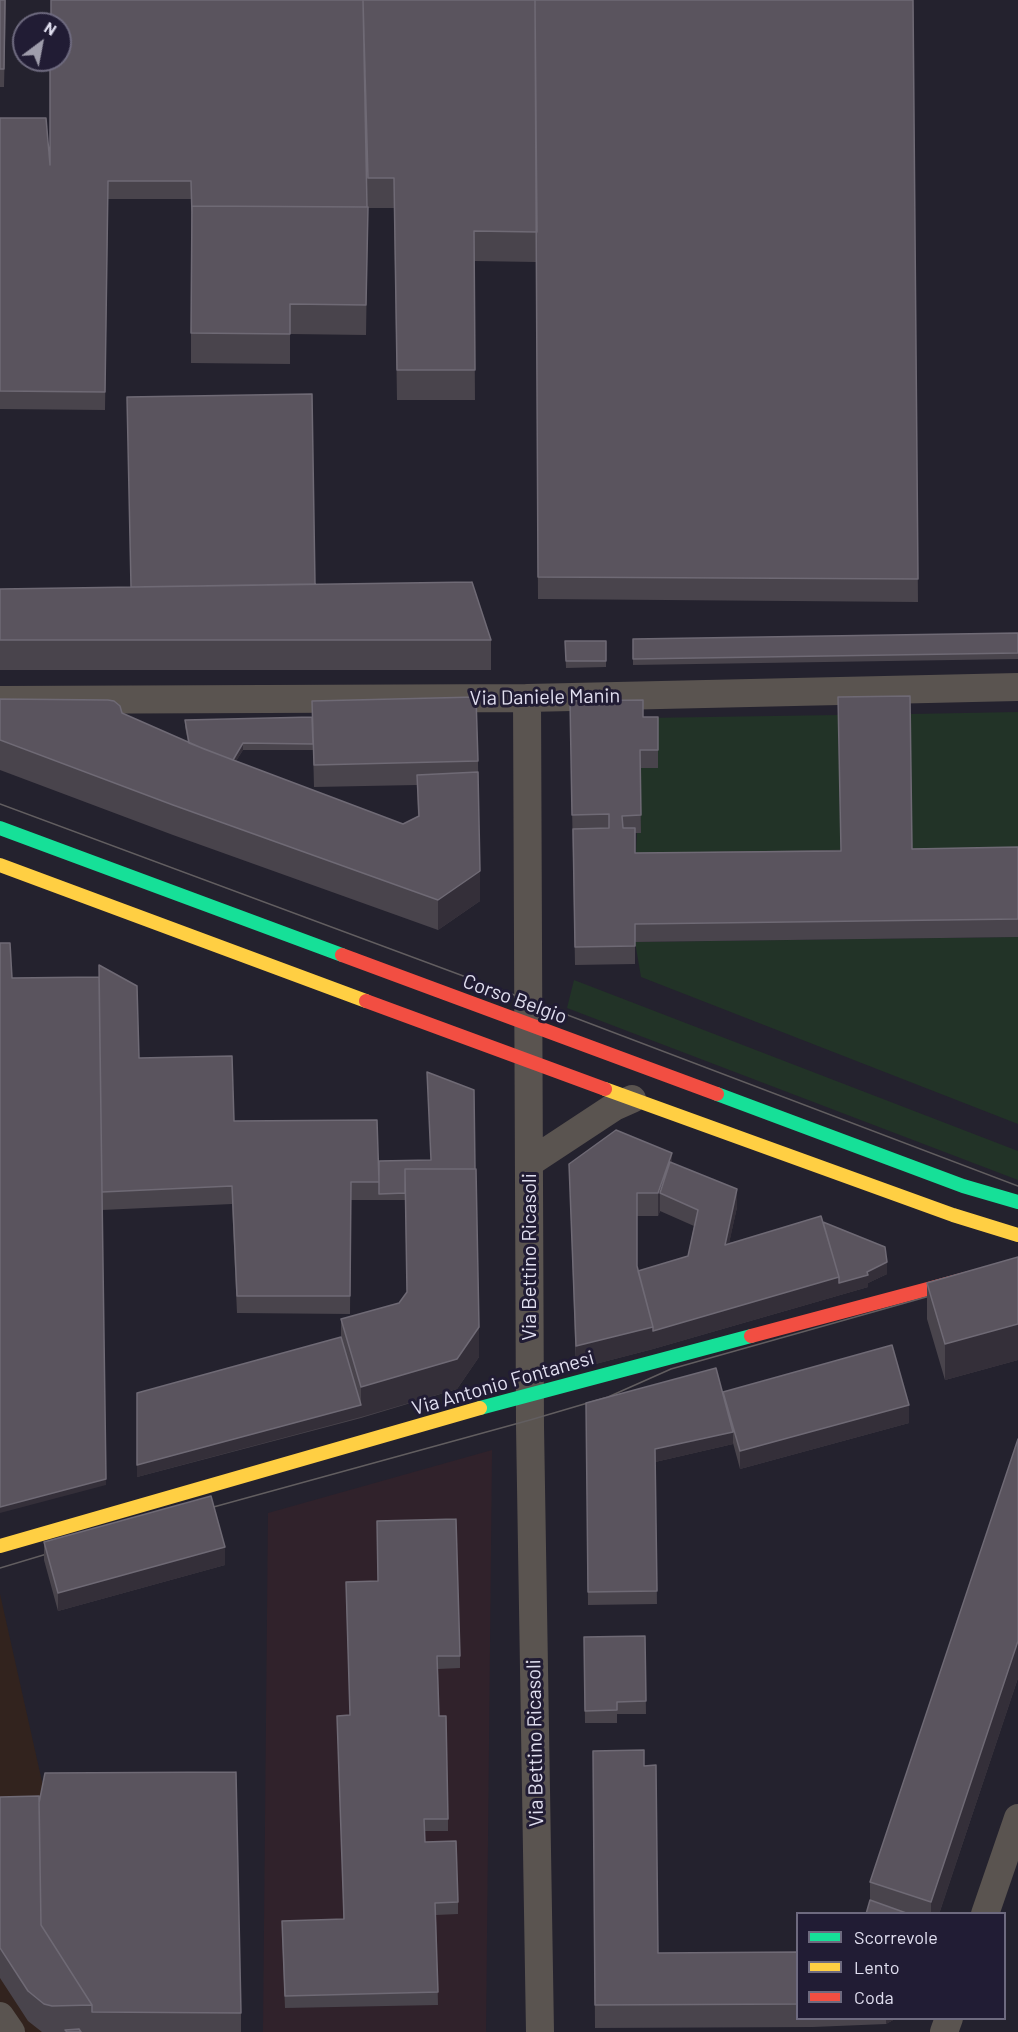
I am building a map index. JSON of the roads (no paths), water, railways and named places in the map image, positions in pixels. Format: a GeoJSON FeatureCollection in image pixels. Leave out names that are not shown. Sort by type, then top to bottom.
{"type":"FeatureCollection","features":[{"type":"Feature","properties":{"kind":"main road","name":"Corso Belgio"},"geometry":{"type":"LineString","coordinates":[[0,828],[963,1186],[1013,1199]]}},
{"type":"Feature","properties":{"kind":"main road"},"geometry":{"type":"LineString","coordinates":[[0,865],[632,1099],[953,1215],[1018,1235]]}},
{"type":"Feature","properties":{"kind":"main road","name":"Via Antonio Fontanesi"},"geometry":{"type":"LineString","coordinates":[[0,1546],[529,1394],[1018,1265]]}},
{"type":"Feature","properties":{"kind":"street","name":"Via Daniele Manin"},"geometry":{"type":"LineString","coordinates":[[0,700],[527,698],[1018,687]]}},
{"type":"Feature","properties":{"kind":"street","name":"Via Bettino Ricasoli"},"geometry":{"type":"LineString","coordinates":[[527,698],[529,1394],[540,2032]]}},
{"type":"Feature","properties":{"kind":"street"},"geometry":{"type":"LineString","coordinates":[[529,1163],[614,1107],[632,1099]]}},
{"type":"Feature","properties":{"kind":"street"},"geometry":{"type":"LineString","coordinates":[[986,1912],[1018,1818]]}},
{"type":"Feature","properties":{"kind":"street"},"geometry":{"type":"LineString","coordinates":[[0,2016],[11,2032]]}},
{"type":"Feature","properties":{"kind":"tram line"},"geometry":{"type":"LineString","coordinates":[[0,804],[528,1000],[1018,1186]]}},
{"type":"Feature","properties":{"kind":"tram line"},"geometry":{"type":"LineString","coordinates":[[199,1511],[530,1420],[608,1397],[671,1369],[944,1292]]}},
{"type":"Feature","properties":{"kind":"tram line"},"geometry":{"type":"LineString","coordinates":[[0,1568],[60,1550]]}}]}
